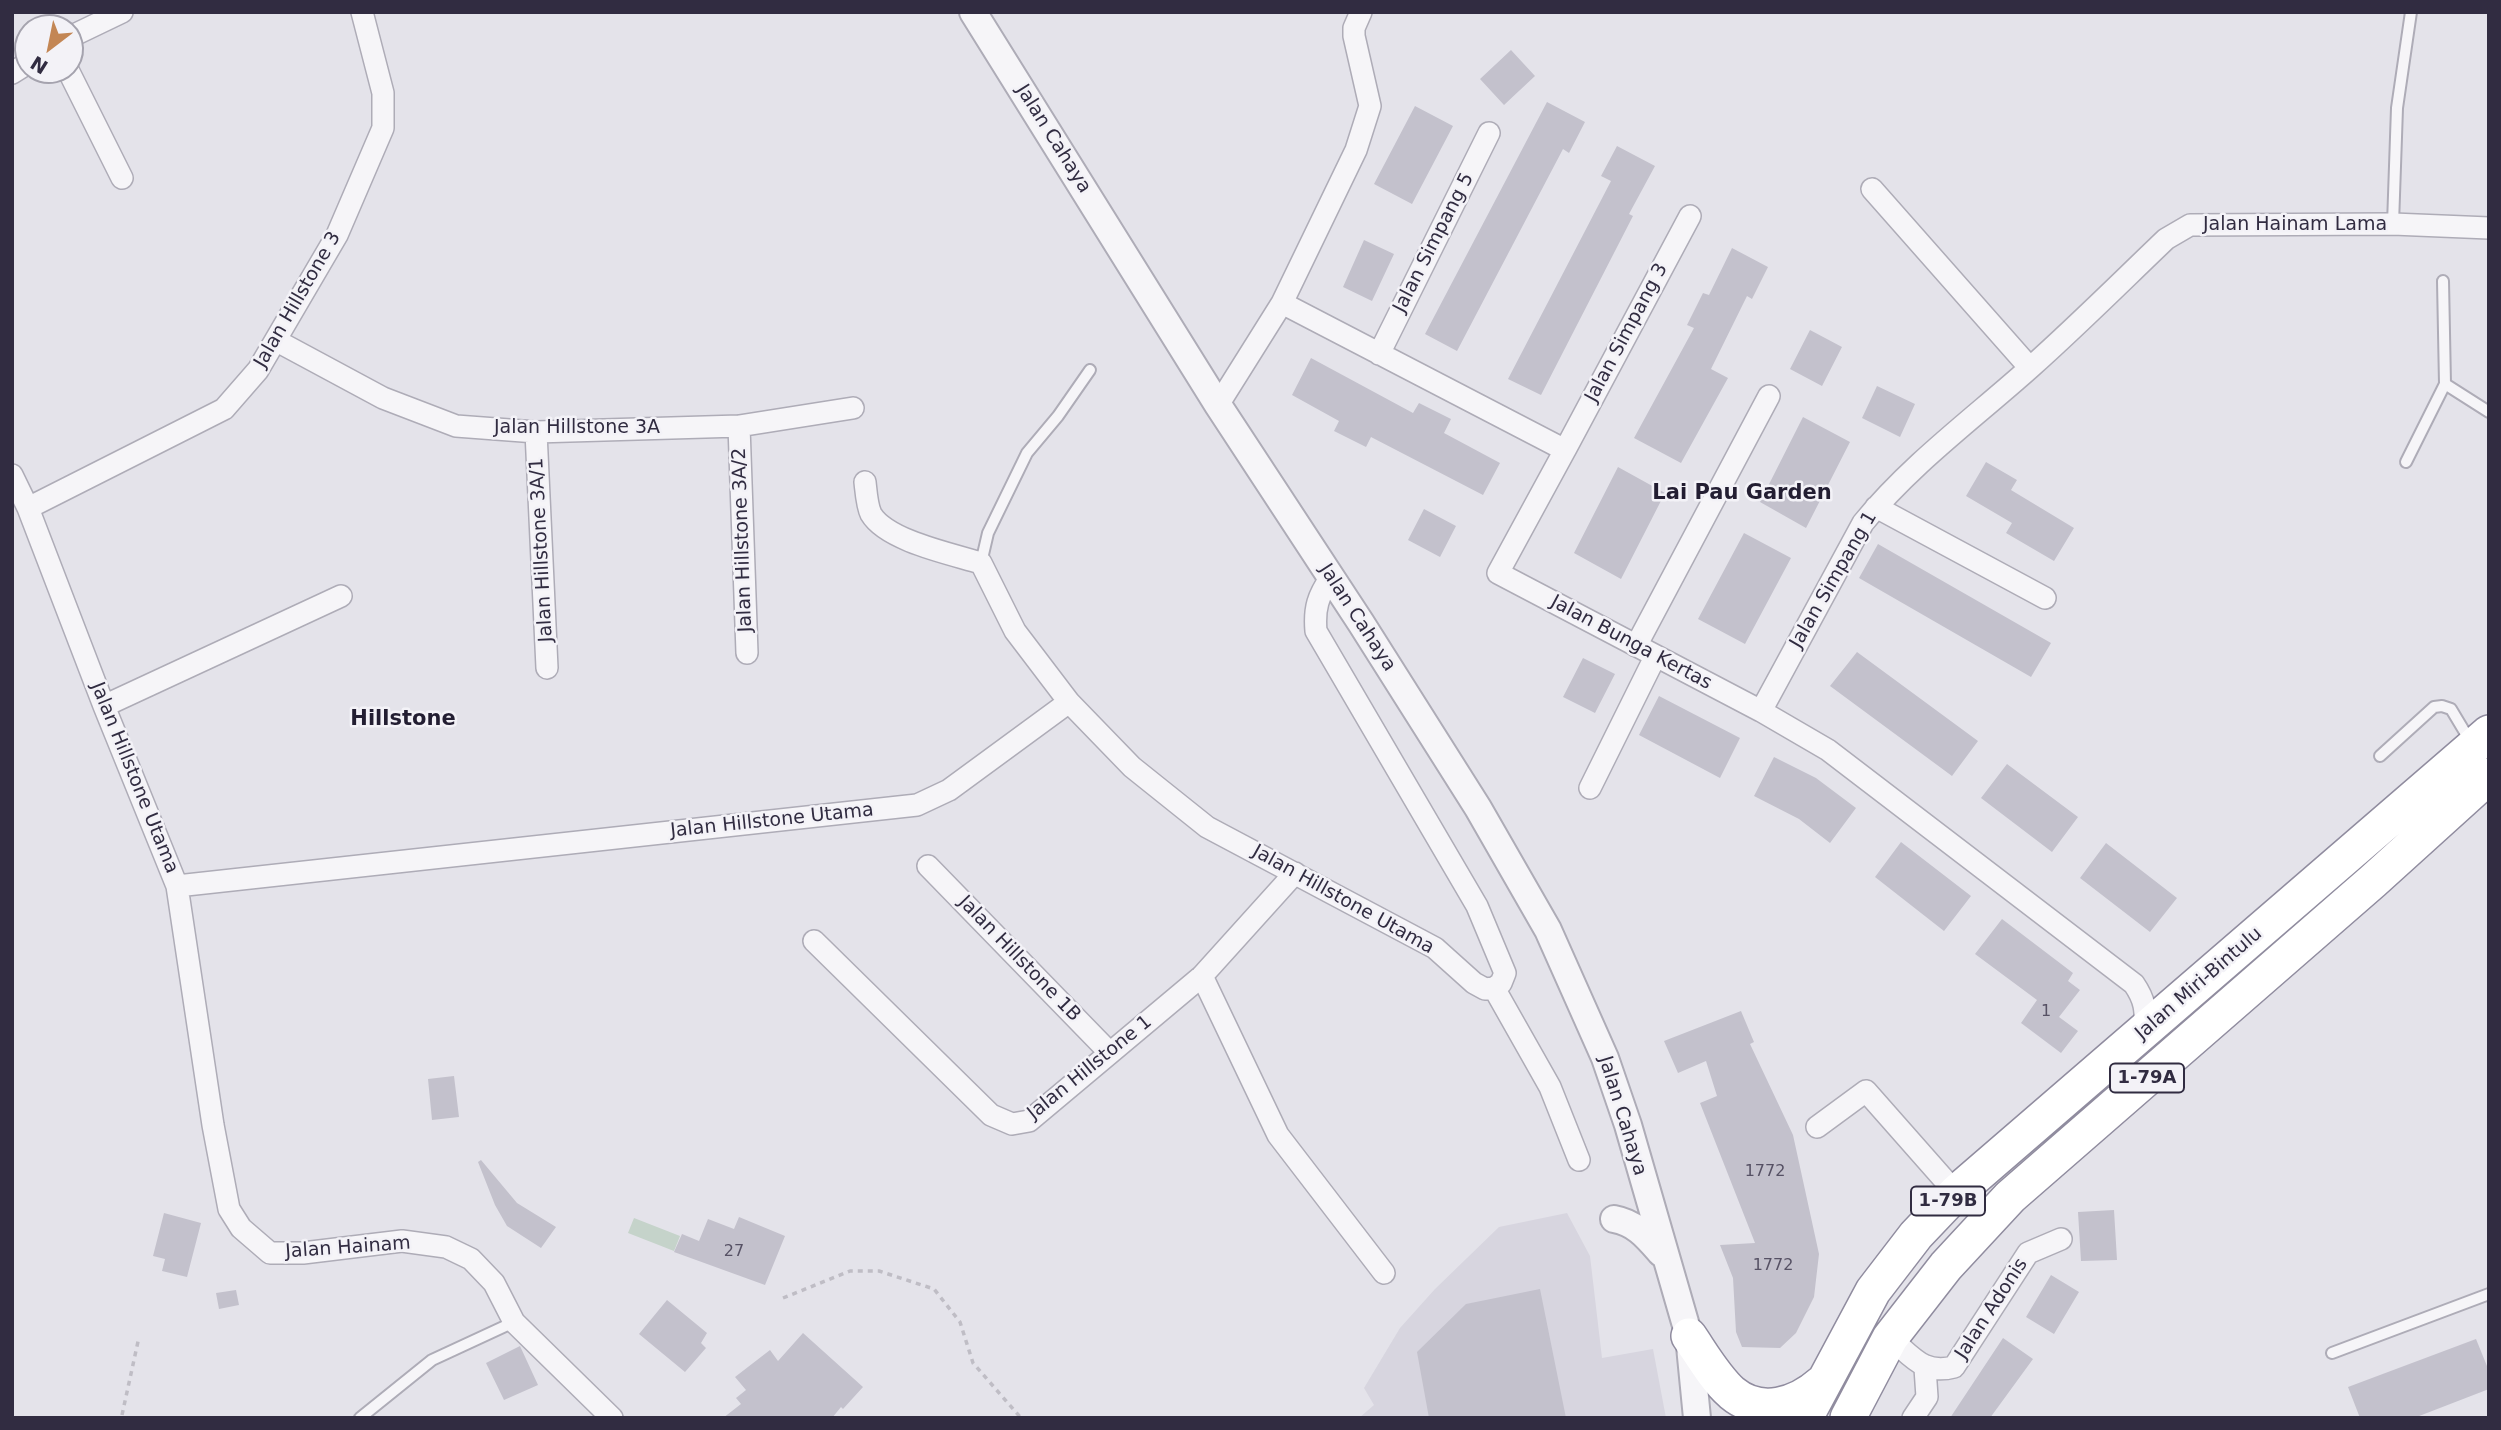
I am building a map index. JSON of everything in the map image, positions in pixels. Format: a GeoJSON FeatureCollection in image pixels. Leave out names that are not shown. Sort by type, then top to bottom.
{"type":"FeatureCollection","features":[{"type":"Feature","properties":{"kind":"highway","name":"Jalan Miri-Bintulu"},"geometry":{"type":"LineString","coordinates":[[1805,1418],[1873,1291],[1916,1235],[1956,1193],[2187,992],[2483,752]]}},
{"type":"Feature","properties":{"kind":"highway","name":"Jalan Miri-Bintulu"},"geometry":{"type":"LineString","coordinates":[[1855,1416],[1890,1338],[1946,1266],[2010,1198],[2373,881],[2483,752]]}},
{"type":"Feature","properties":{"kind":"highway"},"geometry":{"type":"LineString","coordinates":[[1689,1336],[1730,1391],[1750,1403],[1783,1406],[1804,1398],[1822,1383]]}},
{"type":"Feature","properties":{"kind":"street"},"geometry":{"type":"LineString","coordinates":[[84,30],[122,12]]}},
{"type":"Feature","properties":{"kind":"street","name":"Jalan Hillstone 3"},"geometry":{"type":"LineString","coordinates":[[28,508],[224,409],[258,370],[337,235],[383,128],[383,93],[362,12]]}},
{"type":"Feature","properties":{"kind":"street","name":"Jalan Cahaya"},"geometry":{"type":"LineString","coordinates":[[973,12],[1218,405],[1478,808],[1548,929],[1605,1058],[1628,1125],[1689,1336],[1698,1418]]}},
{"type":"Feature","properties":{"kind":"street"},"geometry":{"type":"LineString","coordinates":[[1218,405],[1282,303],[1356,150],[1370,106],[1354,36],[1360,12]]}},
{"type":"Feature","properties":{"kind":"street"},"geometry":{"type":"LineString","coordinates":[[75,84],[122,178]]}},
{"type":"Feature","properties":{"kind":"street","name":"Jalan Simpang 5"},"geometry":{"type":"LineString","coordinates":[[1379,354],[1489,133]]}},
{"type":"Feature","properties":{"kind":"street"},"geometry":{"type":"LineString","coordinates":[[1872,189],[2031,368]]}},
{"type":"Feature","properties":{"kind":"street","name":"Jalan Simpang 3"},"geometry":{"type":"LineString","coordinates":[[1565,450],[1690,216]]}},
{"type":"Feature","properties":{"kind":"street","name":"Jalan Hainam Lama"},"geometry":{"type":"LineString","coordinates":[[1953,433],[2031,368],[2166,239],[2190,225],[2393,224],[2489,228]]}},
{"type":"Feature","properties":{"kind":"street"},"geometry":{"type":"LineString","coordinates":[[1282,303],[1565,450]]}},
{"type":"Feature","properties":{"kind":"street","name":"Jalan Hillstone 3A"},"geometry":{"type":"LineString","coordinates":[[277,341],[383,398],[456,426],[536,432],[739,426],[853,408]]}},
{"type":"Feature","properties":{"kind":"street"},"geometry":{"type":"LineString","coordinates":[[1636,646],[1769,396]]}},
{"type":"Feature","properties":{"kind":"street","name":"Jalan Hillstone 3A/2"},"geometry":{"type":"LineString","coordinates":[[739,426],[747,653]]}},
{"type":"Feature","properties":{"kind":"street","name":"Jalan Hillstone 3A/1"},"geometry":{"type":"LineString","coordinates":[[536,432],[547,668]]}},
{"type":"Feature","properties":{"kind":"street","name":"Jalan Simpang 1"},"geometry":{"type":"LineString","coordinates":[[1761,711],[1863,523],[1875,507],[1953,433]]}},
{"type":"Feature","properties":{"kind":"street","name":"Jalan Bunga Kertas"},"geometry":{"type":"LineString","coordinates":[[1565,450],[1498,573],[1761,711],[1828,750],[2134,984],[2187,992]]}},
{"type":"Feature","properties":{"kind":"street","name":"Jalan Hillstone Utama"},"geometry":{"type":"LineString","coordinates":[[12,475],[28,508],[177,886],[917,805],[948,790],[1069,702],[1132,767],[1207,827],[1435,948],[1474,983],[1485,989],[1494,988]]}},
{"type":"Feature","properties":{"kind":"street"},"geometry":{"type":"LineString","coordinates":[[865,482],[870,513],[883,527],[899,536],[981,563],[1015,631],[1069,702]]}},
{"type":"Feature","properties":{"kind":"street"},"geometry":{"type":"LineString","coordinates":[[1875,507],[2045,598]]}},
{"type":"Feature","properties":{"kind":"street"},"geometry":{"type":"LineString","coordinates":[[1331,577],[1319,595],[1314,611],[1315,631],[1477,906],[1505,974],[1501,983],[1494,988],[1550,1087],[1579,1160]]}},
{"type":"Feature","properties":{"kind":"street"},"geometry":{"type":"LineString","coordinates":[[104,706],[341,596]]}},
{"type":"Feature","properties":{"kind":"street"},"geometry":{"type":"LineString","coordinates":[[1590,788],[1656,657]]}},
{"type":"Feature","properties":{"kind":"street","name":"Jalan Hillstone 1B"},"geometry":{"type":"LineString","coordinates":[[928,866],[1109,1052]]}},
{"type":"Feature","properties":{"kind":"street","name":"Jalan Hillstone 1"},"geometry":{"type":"LineString","coordinates":[[814,941],[991,1115],[1012,1124],[1029,1121],[1202,976],[1295,873]]}},
{"type":"Feature","properties":{"kind":"street","name":"Jalan Hainam"},"geometry":{"type":"LineString","coordinates":[[177,886],[213,1125],[229,1209],[241,1228],[270,1253],[303,1253],[402,1241],[446,1247],[471,1259],[494,1283],[514,1322],[612,1418]]}},
{"type":"Feature","properties":{"kind":"street"},"geometry":{"type":"LineString","coordinates":[[1202,976],[1278,1135],[1384,1273]]}},
{"type":"Feature","properties":{"kind":"street"},"geometry":{"type":"LineString","coordinates":[[2134,984],[2146,1008],[2145,1030]]}},
{"type":"Feature","properties":{"kind":"street"},"geometry":{"type":"LineString","coordinates":[[1817,1127],[1866,1091],[1956,1193]]}},
{"type":"Feature","properties":{"kind":"street"},"geometry":{"type":"LineString","coordinates":[[1614,1219],[1638,1228],[1667,1260]]}},
{"type":"Feature","properties":{"kind":"street","name":"Jalan Adonis"},"geometry":{"type":"LineString","coordinates":[[1926,1368],[1939,1371],[1954,1367],[2028,1253],[2061,1239]]}},
{"type":"Feature","properties":{"kind":"street"},"geometry":{"type":"LineString","coordinates":[[1890,1338],[1926,1368],[1927,1397],[1913,1418]]}},
{"type":"Feature","properties":{"kind":"lane"},"geometry":{"type":"LineString","coordinates":[[2393,224],[2397,108],[2411,12]]}},
{"type":"Feature","properties":{"kind":"lane"},"geometry":{"type":"LineString","coordinates":[[2406,462],[2445,384],[2443,281]]}},
{"type":"Feature","properties":{"kind":"lane"},"geometry":{"type":"LineString","coordinates":[[981,563],[988,533],[1027,453],[1058,416],[1090,370]]}},
{"type":"Feature","properties":{"kind":"lane"},"geometry":{"type":"LineString","coordinates":[[2445,384],[2489,412]]}},
{"type":"Feature","properties":{"kind":"lane"},"geometry":{"type":"LineString","coordinates":[[2380,756],[2434,707],[2442,706],[2452,709],[2483,752]]}},
{"type":"Feature","properties":{"kind":"lane"},"geometry":{"type":"LineString","coordinates":[[2332,1353],[2489,1294]]}},
{"type":"Feature","properties":{"kind":"lane"},"geometry":{"type":"LineString","coordinates":[[360,1418],[432,1360],[514,1322]]}},
{"type":"Feature","properties":{"kind":"path"},"geometry":{"type":"LineString","coordinates":[[783,1298],[850,1271],[879,1272],[934,1289],[960,1322],[974,1363],[1021,1418]]}},
{"type":"Feature","properties":{"kind":"path"},"geometry":{"type":"LineString","coordinates":[[122,1415],[139,1337]]}},
{"type":"Feature","properties":{"kind":"shaded area"},"geometry":{"type":"Polygon","coordinates":[[[1567,1213],[1590,1256],[1602,1358],[1653,1349],[1666,1418],[1359,1418],[1374,1405],[1364,1388],[1400,1328],[1435,1289],[1499,1227],[1567,1213]]]}},
{"type":"Feature","properties":{"kind":"shaded area"},"geometry":{"type":"Polygon","coordinates":[[[634,1218],[680,1236],[674,1251],[628,1233],[634,1218]]]}},
{"type":"Feature","properties":{"kind":"building"},"geometry":{"type":"Polygon","coordinates":[[[1511,50],[1535,76],[1504,105],[1480,79],[1511,50]]]}},
{"type":"Feature","properties":{"kind":"building"},"geometry":{"type":"Polygon","coordinates":[[[1547,102],[1585,122],[1569,153],[1563,149],[1457,351],[1425,334],[1547,102]]]}},
{"type":"Feature","properties":{"kind":"building"},"geometry":{"type":"Polygon","coordinates":[[[1415,106],[1453,126],[1412,204],[1374,184],[1415,106]]]}},
{"type":"Feature","properties":{"kind":"building"},"geometry":{"type":"Polygon","coordinates":[[[1617,146],[1655,166],[1629,214],[1633,216],[1541,395],[1508,379],[1611,181],[1601,176],[1617,146]]]}},
{"type":"Feature","properties":{"kind":"building"},"geometry":{"type":"Polygon","coordinates":[[[1364,240],[1394,254],[1372,301],[1343,287],[1364,240]]]}},
{"type":"Feature","properties":{"kind":"building"},"geometry":{"type":"Polygon","coordinates":[[[1732,248],[1768,267],[1752,299],[1747,296],[1711,369],[1728,378],[1681,463],[1634,438],[1694,328],[1687,325],[1703,293],[1709,295],[1732,248]]]}},
{"type":"Feature","properties":{"kind":"building"},"geometry":{"type":"Polygon","coordinates":[[[1810,330],[1842,347],[1822,386],[1790,369],[1810,330]]]}},
{"type":"Feature","properties":{"kind":"building"},"geometry":{"type":"Polygon","coordinates":[[[1311,358],[1413,413],[1419,403],[1451,419],[1444,433],[1500,463],[1483,495],[1371,437],[1366,447],[1334,431],[1339,421],[1292,395],[1311,358]]]}},
{"type":"Feature","properties":{"kind":"building"},"geometry":{"type":"Polygon","coordinates":[[[1877,386],[1915,404],[1900,437],[1862,418],[1877,386]]]}},
{"type":"Feature","properties":{"kind":"building"},"geometry":{"type":"Polygon","coordinates":[[[1803,417],[1850,442],[1806,528],[1760,502],[1803,417]]]}},
{"type":"Feature","properties":{"kind":"building"},"geometry":{"type":"Polygon","coordinates":[[[1986,462],[2017,480],[2011,490],[2074,528],[2054,561],[2006,533],[2012,523],[1966,496],[1986,462]]]}},
{"type":"Feature","properties":{"kind":"building"},"geometry":{"type":"Polygon","coordinates":[[[1618,467],[1665,493],[1621,579],[1574,553],[1618,467]]]}},
{"type":"Feature","properties":{"kind":"building"},"geometry":{"type":"Polygon","coordinates":[[[1424,509],[1456,526],[1440,557],[1408,540],[1424,509]]]}},
{"type":"Feature","properties":{"kind":"building"},"geometry":{"type":"Polygon","coordinates":[[[1744,533],[1791,558],[1745,644],[1698,619],[1744,533]]]}},
{"type":"Feature","properties":{"kind":"building"},"geometry":{"type":"Polygon","coordinates":[[[1878,544],[2051,643],[2031,677],[1859,578],[1878,544]]]}},
{"type":"Feature","properties":{"kind":"building"},"geometry":{"type":"Polygon","coordinates":[[[1857,652],[1978,741],[1952,776],[1830,686],[1857,652]]]}},
{"type":"Feature","properties":{"kind":"building"},"geometry":{"type":"Polygon","coordinates":[[[1583,658],[1615,674],[1595,713],[1563,697],[1583,658]]]}},
{"type":"Feature","properties":{"kind":"building"},"geometry":{"type":"Polygon","coordinates":[[[1659,696],[1740,738],[1720,778],[1639,735],[1659,696]]]}},
{"type":"Feature","properties":{"kind":"building"},"geometry":{"type":"Polygon","coordinates":[[[1774,757],[1816,778],[1856,808],[1830,843],[1799,819],[1754,796],[1774,757]]]}},
{"type":"Feature","properties":{"kind":"building"},"geometry":{"type":"Polygon","coordinates":[[[2007,764],[2078,817],[2052,852],[1981,798],[2007,764]]]}},
{"type":"Feature","properties":{"kind":"building"},"geometry":{"type":"Polygon","coordinates":[[[1901,842],[1971,896],[1944,931],[1875,877],[1901,842]]]}},
{"type":"Feature","properties":{"kind":"building"},"geometry":{"type":"Polygon","coordinates":[[[2106,843],[2177,898],[2150,932],[2080,878],[2106,843]]]}},
{"type":"Feature","properties":{"kind":"building"},"geometry":{"type":"Polygon","coordinates":[[[2002,919],[2073,973],[2068,981],[2080,990],[2059,1017],[2078,1031],[2061,1053],[2021,1023],[2037,1000],[1975,954],[2002,919]]]}},
{"type":"Feature","properties":{"kind":"building"},"geometry":{"type":"Polygon","coordinates":[[[1741,1011],[1754,1042],[1750,1044],[1793,1135],[1819,1254],[1814,1297],[1796,1333],[1780,1348],[1742,1347],[1736,1332],[1733,1278],[1720,1245],[1755,1243],[1700,1103],[1717,1096],[1706,1061],[1678,1073],[1664,1041],[1741,1011]]]}},
{"type":"Feature","properties":{"kind":"building"},"geometry":{"type":"Polygon","coordinates":[[[454,1076],[459,1117],[432,1120],[428,1079],[454,1076]]]}},
{"type":"Feature","properties":{"kind":"building"},"geometry":{"type":"Polygon","coordinates":[[[481,1160],[517,1203],[556,1227],[541,1248],[507,1226],[495,1205],[478,1162],[481,1160]]]}},
{"type":"Feature","properties":{"kind":"building"},"geometry":{"type":"Polygon","coordinates":[[[2114,1210],[2117,1260],[2081,1261],[2078,1212],[2114,1210]]]}},
{"type":"Feature","properties":{"kind":"building"},"geometry":{"type":"Polygon","coordinates":[[[164,1213],[201,1223],[187,1277],[162,1271],[165,1259],[153,1256],[164,1213]]]}},
{"type":"Feature","properties":{"kind":"building"},"geometry":{"type":"Polygon","coordinates":[[[739,1217],[785,1236],[765,1285],[674,1252],[682,1234],[699,1241],[708,1219],[734,1229],[739,1217]]]}},
{"type":"Feature","properties":{"kind":"building"},"geometry":{"type":"Polygon","coordinates":[[[2051,1275],[2079,1292],[2054,1334],[2026,1317],[2051,1275]]]}},
{"type":"Feature","properties":{"kind":"building"},"geometry":{"type":"Polygon","coordinates":[[[1540,1289],[1566,1418],[1429,1418],[1417,1352],[1466,1304],[1540,1289]]]}},
{"type":"Feature","properties":{"kind":"building"},"geometry":{"type":"Polygon","coordinates":[[[236,1290],[239,1305],[219,1309],[216,1293],[236,1290]]]}},
{"type":"Feature","properties":{"kind":"building"},"geometry":{"type":"Polygon","coordinates":[[[667,1300],[707,1333],[701,1343],[706,1348],[685,1372],[639,1334],[667,1300]]]}},
{"type":"Feature","properties":{"kind":"building"},"geometry":{"type":"Polygon","coordinates":[[[803,1333],[863,1387],[843,1409],[841,1407],[832,1418],[723,1418],[741,1404],[736,1398],[746,1390],[735,1377],[770,1350],[778,1361],[803,1333]]]}},
{"type":"Feature","properties":{"kind":"building"},"geometry":{"type":"Polygon","coordinates":[[[2003,1338],[2033,1359],[1990,1418],[1950,1418],[2003,1338]]]}},
{"type":"Feature","properties":{"kind":"building"},"geometry":{"type":"Polygon","coordinates":[[[2476,1339],[2489,1371],[2489,1389],[2414,1418],[2360,1418],[2348,1387],[2476,1339]]]}},
{"type":"Feature","properties":{"kind":"building"},"geometry":{"type":"Polygon","coordinates":[[[520,1346],[538,1385],[504,1400],[486,1363],[520,1346]]]}},
{"type":"Feature","properties":{"kind":"district","name":"Lai Pau Garden"},"geometry":{"type":"Point","coordinates":[1742,494]}},
{"type":"Feature","properties":{"kind":"district","name":"Hillstone"},"geometry":{"type":"Point","coordinates":[403,720]}}]}
